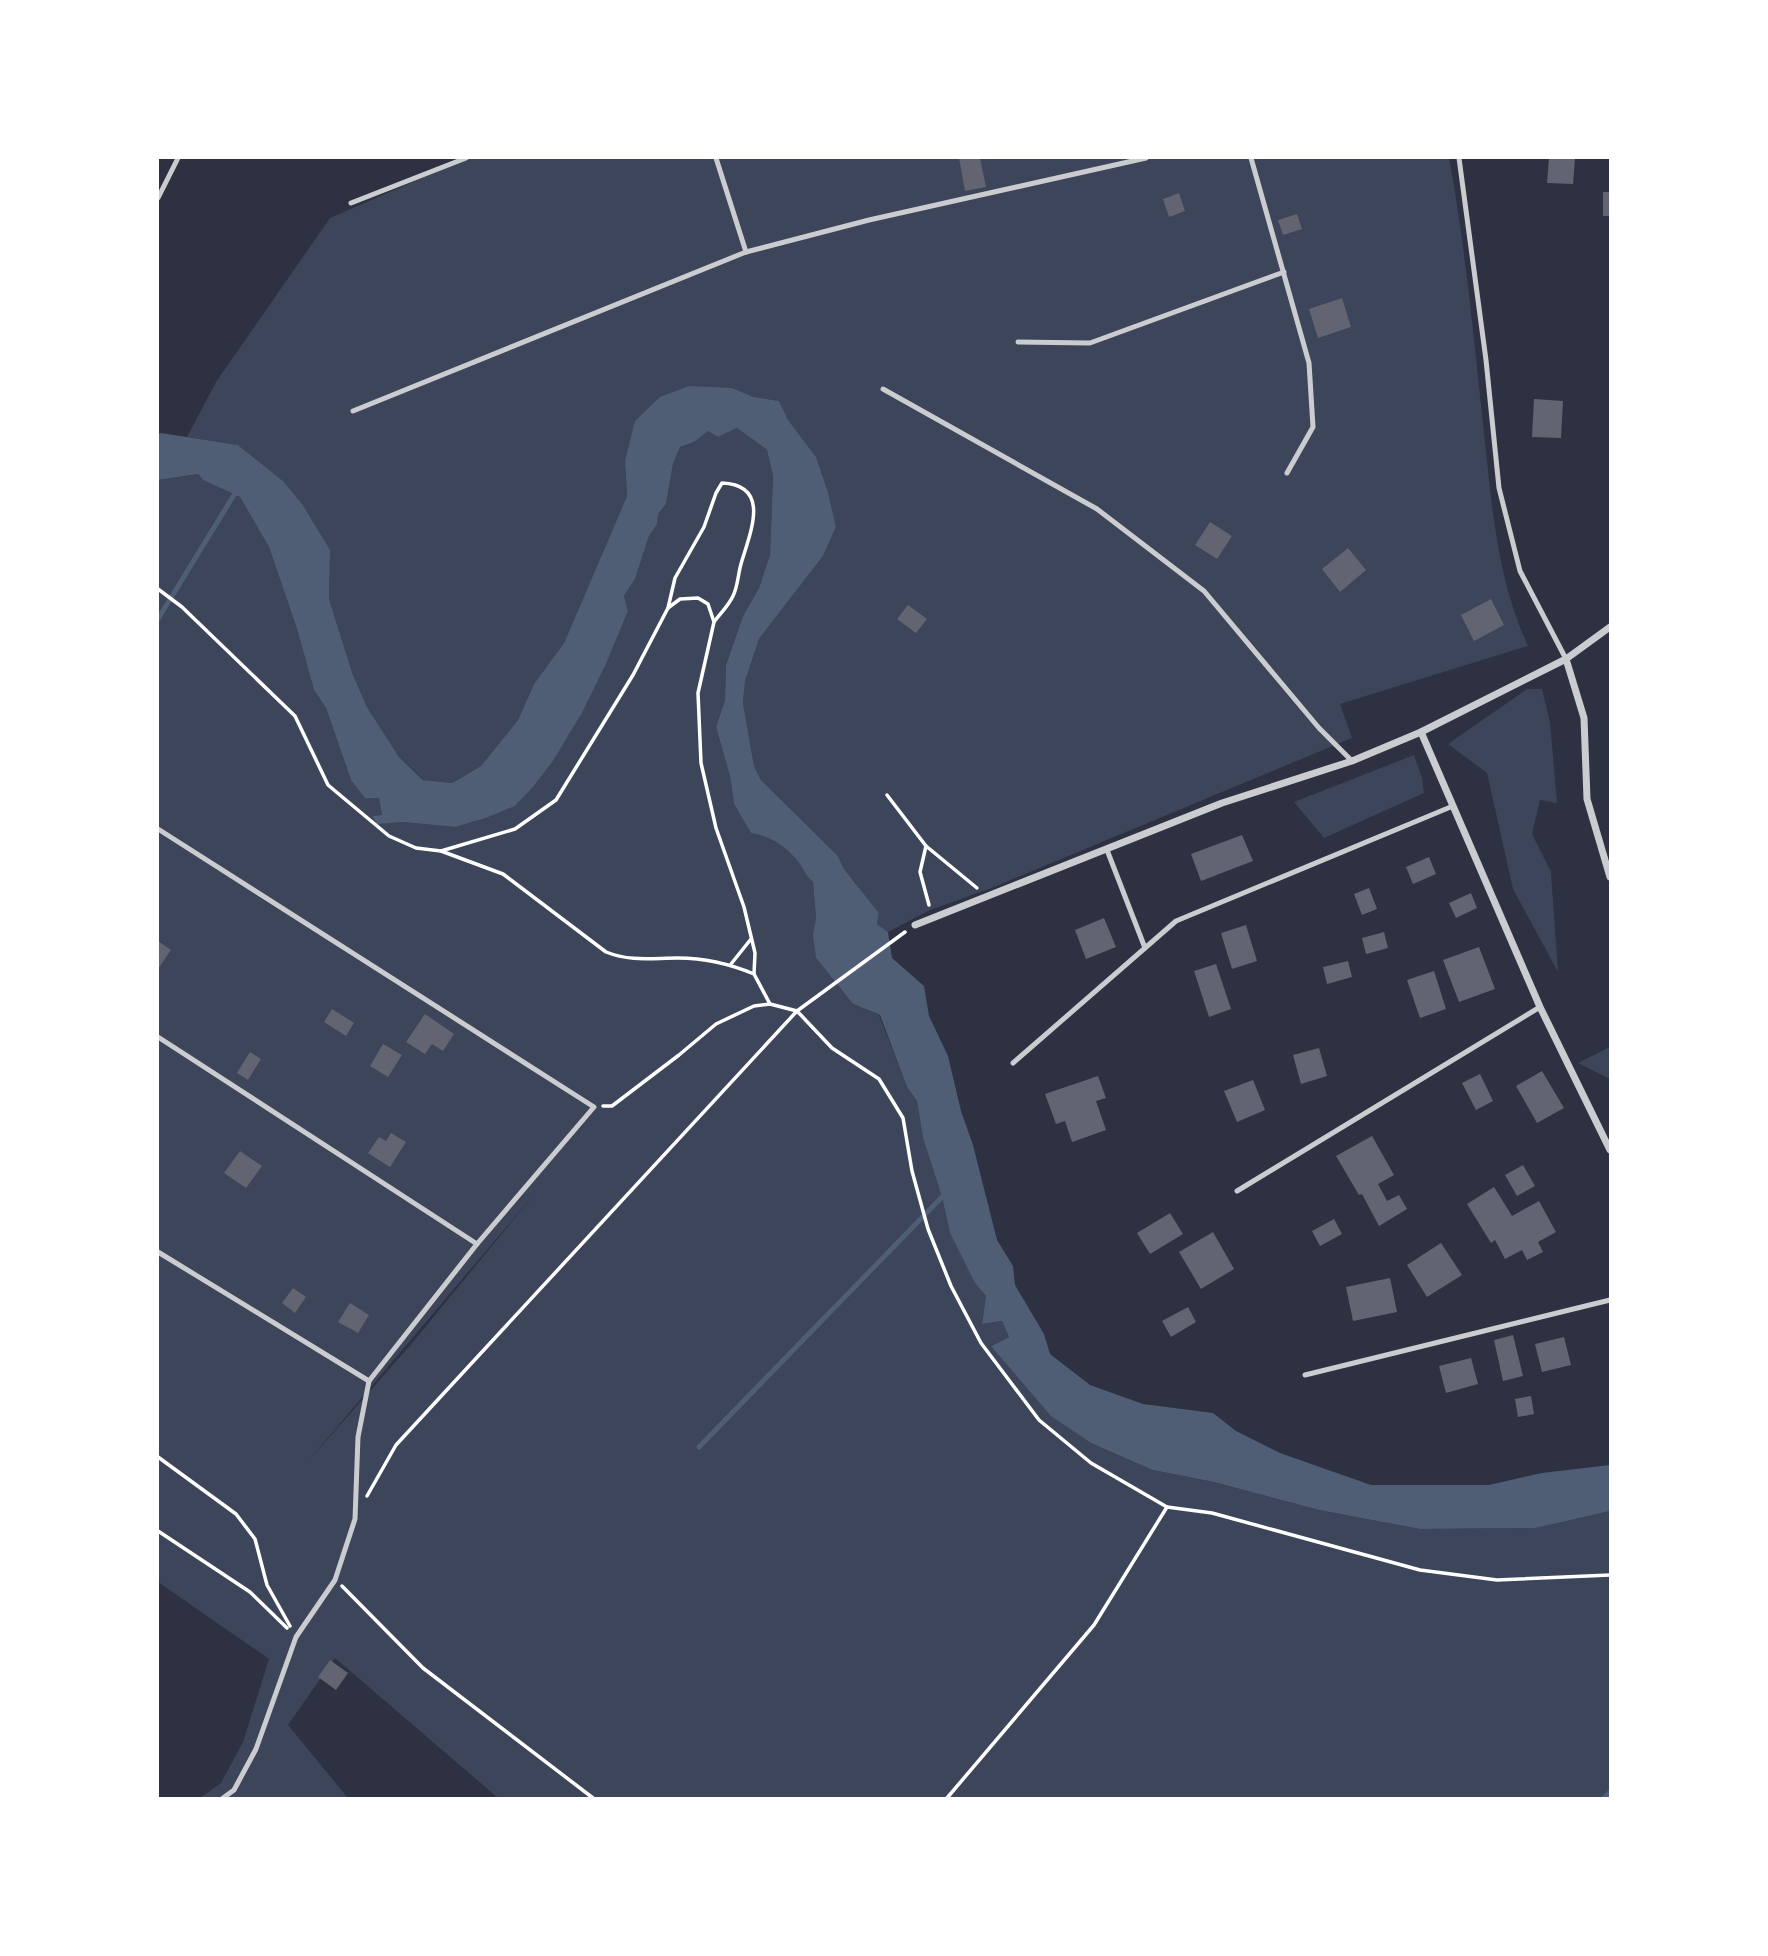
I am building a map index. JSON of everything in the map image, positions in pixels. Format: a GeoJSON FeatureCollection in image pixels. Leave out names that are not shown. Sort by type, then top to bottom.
{"type":"FeatureCollection","features":[{"type":"Feature","properties":{"kind":"street"},"geometry":{"type":"LineString","coordinates":[[915,925],[1222,803],[1352,761],[1421,732],[1566,659],[1611,627]]}},
{"type":"Feature","properties":{"kind":"street"},"geometry":{"type":"LineString","coordinates":[[1566,659],[1584,718],[1587,799],[1611,877]]}},
{"type":"Feature","properties":{"kind":"street"},"geometry":{"type":"LineString","coordinates":[[1421,732],[1540,1007],[1611,1150]]}},
{"type":"Feature","properties":{"kind":"lane"},"geometry":{"type":"LineString","coordinates":[[158,198],[178,158]]}},
{"type":"Feature","properties":{"kind":"lane"},"geometry":{"type":"LineString","coordinates":[[351,203],[466,158]]}},
{"type":"Feature","properties":{"kind":"lane"},"geometry":{"type":"LineString","coordinates":[[716,158],[747,251]]}},
{"type":"Feature","properties":{"kind":"lane"},"geometry":{"type":"LineString","coordinates":[[353,411],[747,251],[869,220],[1146,158]]}},
{"type":"Feature","properties":{"kind":"lane"},"geometry":{"type":"LineString","coordinates":[[1251,158],[1309,363],[1313,427],[1287,474]]}},
{"type":"Feature","properties":{"kind":"lane"},"geometry":{"type":"LineString","coordinates":[[1459,158],[1486,360],[1499,488],[1520,571],[1566,659]]}},
{"type":"Feature","properties":{"kind":"lane"},"geometry":{"type":"LineString","coordinates":[[1018,342],[1090,343],[1284,272]]}},
{"type":"Feature","properties":{"kind":"lane"},"geometry":{"type":"LineString","coordinates":[[883,389],[1097,509],[1204,591],[1319,728],[1352,761]]}},
{"type":"Feature","properties":{"kind":"lane"},"geometry":{"type":"LineString","coordinates":[[1013,1063],[1176,921],[1453,806]]}},
{"type":"Feature","properties":{"kind":"lane"},"geometry":{"type":"LineString","coordinates":[[158,829],[594,1107],[477,1244],[369,1381],[358,1437],[355,1519],[335,1580],[296,1637],[256,1749],[234,1790],[222,1798]]}},
{"type":"Feature","properties":{"kind":"lane"},"geometry":{"type":"LineString","coordinates":[[1107,850],[1145,948]]}},
{"type":"Feature","properties":{"kind":"lane"},"geometry":{"type":"LineString","coordinates":[[1237,1191],[1540,1007]]}},
{"type":"Feature","properties":{"kind":"lane"},"geometry":{"type":"LineString","coordinates":[[158,1037],[477,1244]]}},
{"type":"Feature","properties":{"kind":"lane"},"geometry":{"type":"LineString","coordinates":[[158,1252],[369,1381]]}},
{"type":"Feature","properties":{"kind":"lane"},"geometry":{"type":"LineString","coordinates":[[1305,1375],[1611,1300]]}},
{"type":"Feature","properties":{"kind":"path"},"geometry":{"type":"LineString","coordinates":[[442,851],[515,829],[556,800],[633,675],[668,608],[675,578],[704,527],[716,493],[722,483],[737,484],[748,491],[754,507],[751,535],[734,595],[714,622],[698,693],[701,763],[716,828],[744,907],[755,953],[754,974],[770,1004]]}},
{"type":"Feature","properties":{"kind":"path"},"geometry":{"type":"LineString","coordinates":[[158,589],[182,607],[295,716],[328,785],[389,836],[416,848],[442,851],[503,874],[606,952],[623,959],[681,958],[731,964],[754,974]]}},
{"type":"Feature","properties":{"kind":"path"},"geometry":{"type":"LineString","coordinates":[[668,608],[681,599],[698,598],[708,604],[714,622]]}},
{"type":"Feature","properties":{"kind":"path"},"geometry":{"type":"LineString","coordinates":[[887,795],[926,846],[986,896]]}},
{"type":"Feature","properties":{"kind":"path"},"geometry":{"type":"LineString","coordinates":[[926,846],[920,872],[932,917]]}},
{"type":"Feature","properties":{"kind":"path"},"geometry":{"type":"LineString","coordinates":[[367,1498],[396,1445],[797,1011],[915,925]]}},
{"type":"Feature","properties":{"kind":"path"},"geometry":{"type":"LineString","coordinates":[[731,964],[751,939]]}},
{"type":"Feature","properties":{"kind":"path"},"geometry":{"type":"LineString","coordinates":[[594,1107],[612,1106],[716,1024],[754,1006],[770,1004],[797,1011],[832,1048],[879,1079],[902,1118],[912,1171],[928,1229],[951,1286],[981,1343],[1039,1420],[1091,1463],[1167,1507],[1212,1513],[1420,1570],[1497,1580],[1611,1575]]}},
{"type":"Feature","properties":{"kind":"path"},"geometry":{"type":"LineString","coordinates":[[158,1457],[236,1514],[255,1539],[267,1585],[296,1637]]}},
{"type":"Feature","properties":{"kind":"path"},"geometry":{"type":"LineString","coordinates":[[947,1798],[1094,1625],[1167,1507]]}},
{"type":"Feature","properties":{"kind":"path"},"geometry":{"type":"LineString","coordinates":[[158,1531],[250,1592],[296,1637]]}},
{"type":"Feature","properties":{"kind":"path"},"geometry":{"type":"LineString","coordinates":[[335,1580],[424,1668],[593,1798]]}},
{"type":"Feature","properties":{"kind":"shaded area"},"geometry":{"type":"Polygon","coordinates":[[[468,158],[1449,158],[1465,261],[1497,542],[1509,595],[1528,646],[1340,704],[1352,738],[989,889],[930,910],[888,932],[877,924],[879,913],[844,869],[838,856],[761,780],[754,766],[743,703],[745,681],[759,639],[823,556],[836,527],[816,457],[788,421],[779,401],[754,397],[732,388],[625,461],[627,496],[564,643],[534,684],[518,720],[481,766],[452,783],[424,780],[399,757],[367,707],[353,675],[329,599],[330,550],[283,481],[238,445],[187,437],[216,382],[330,218],[468,158]]]}},
{"type":"Feature","properties":{"kind":"shaded area"},"geometry":{"type":"Polygon","coordinates":[[[689,386],[732,388],[754,397],[779,401],[788,420],[816,457],[836,527],[823,556],[759,639],[745,681],[743,703],[754,766],[761,780],[838,856],[844,869],[879,913],[877,924],[888,932],[892,958],[924,986],[929,1016],[948,1056],[997,1240],[1013,1266],[1015,1285],[1044,1334],[1050,1354],[1090,1385],[1143,1404],[1213,1413],[1236,1431],[1280,1453],[1371,1485],[1489,1485],[1542,1473],[1610,1465],[1610,1511],[1536,1528],[1420,1529],[1319,1510],[1214,1482],[1153,1470],[1091,1443],[1051,1416],[991,1346],[1009,1337],[1002,1321],[982,1324],[986,1296],[975,1283],[950,1233],[942,1197],[923,1138],[917,1101],[907,1087],[880,1015],[853,1004],[816,958],[813,882],[786,849],[770,839],[751,833],[734,804],[730,776],[716,727],[725,700],[726,665],[743,616],[759,588],[770,555],[773,476],[767,450],[737,428],[718,437],[708,431],[694,442],[680,447],[673,464],[666,504],[658,514],[657,524],[649,536],[635,579],[624,596],[628,611],[582,713],[553,761],[515,806],[455,827],[403,822],[377,824],[372,816],[382,815],[379,798],[365,798],[351,780],[326,708],[314,690],[269,547],[240,497],[203,480],[198,474],[158,480],[158,434],[161,433],[238,445],[283,481],[302,504],[330,550],[329,599],[353,675],[367,707],[399,757],[423,780],[452,783],[481,766],[518,720],[534,684],[564,643],[627,496],[625,461],[635,421],[660,397],[689,386]]]}},
{"type":"Feature","properties":{"kind":"shaded area"},"geometry":{"type":"Polygon","coordinates":[[[737,428],[767,450],[773,476],[770,555],[759,588],[743,616],[726,665],[725,700],[716,727],[730,776],[734,804],[751,833],[770,839],[786,849],[813,882],[816,958],[853,1004],[879,1015],[907,1087],[917,1101],[923,1138],[942,1197],[950,1233],[975,1282],[986,1296],[982,1324],[1002,1321],[1009,1337],[992,1345],[1153,1470],[1214,1482],[1319,1510],[1420,1529],[1536,1528],[1610,1511],[1610,1798],[498,1798],[335,1658],[288,1725],[348,1798],[200,1798],[221,1783],[243,1742],[269,1659],[158,1582],[158,480],[198,474],[203,480],[240,497],[269,547],[314,690],[326,708],[351,780],[379,798],[382,815],[372,816],[377,823],[403,822],[455,827],[515,806],[553,761],[582,713],[628,611],[624,596],[635,579],[649,536],[657,524],[658,514],[666,504],[673,464],[680,447],[694,442],[708,430],[718,437],[737,428]],[[531,1198],[310,1459],[413,1342],[531,1198]]]}},
{"type":"Feature","properties":{"kind":"shaded area"},"geometry":{"type":"Polygon","coordinates":[[[1527,689],[1542,689],[1550,722],[1557,803],[1540,800],[1532,834],[1551,872],[1558,972],[1513,889],[1487,773],[1448,744],[1527,689]]]}},
{"type":"Feature","properties":{"kind":"shaded area"},"geometry":{"type":"Polygon","coordinates":[[[1414,755],[1424,793],[1324,838],[1294,802],[1414,755]]]}},
{"type":"Feature","properties":{"kind":"shaded area"},"geometry":{"type":"Polygon","coordinates":[[[1610,1047],[1610,1079],[1578,1063],[1610,1047]]]}},
{"type":"Feature","properties":{"kind":"building"},"geometry":{"type":"Polygon","coordinates":[[[959,158],[980,158],[986,187],[965,191],[959,158]]]}},
{"type":"Feature","properties":{"kind":"building"},"geometry":{"type":"Polygon","coordinates":[[[1549,158],[1575,158],[1573,184],[1547,183],[1549,158]]]}},
{"type":"Feature","properties":{"kind":"building"},"geometry":{"type":"Polygon","coordinates":[[[1603,192],[1610,192],[1610,216],[1603,216],[1603,192]]]}},
{"type":"Feature","properties":{"kind":"building"},"geometry":{"type":"Polygon","coordinates":[[[1179,193],[1185,211],[1169,217],[1163,199],[1179,193]]]}},
{"type":"Feature","properties":{"kind":"building"},"geometry":{"type":"Polygon","coordinates":[[[1297,214],[1302,229],[1283,235],[1278,220],[1297,214]]]}},
{"type":"Feature","properties":{"kind":"building"},"geometry":{"type":"Polygon","coordinates":[[[1342,298],[1351,327],[1318,338],[1309,309],[1342,298]]]}},
{"type":"Feature","properties":{"kind":"building"},"geometry":{"type":"Polygon","coordinates":[[[1534,399],[1563,401],[1561,438],[1532,437],[1534,399]]]}},
{"type":"Feature","properties":{"kind":"building"},"geometry":{"type":"Polygon","coordinates":[[[1210,522],[1232,536],[1217,559],[1195,545],[1210,522]]]}},
{"type":"Feature","properties":{"kind":"building"},"geometry":{"type":"Polygon","coordinates":[[[1348,548],[1366,570],[1340,592],[1322,569],[1348,548]]]}},
{"type":"Feature","properties":{"kind":"building"},"geometry":{"type":"Polygon","coordinates":[[[1491,599],[1504,625],[1474,641],[1461,615],[1491,599]]]}},
{"type":"Feature","properties":{"kind":"building"},"geometry":{"type":"Polygon","coordinates":[[[908,605],[927,619],[916,633],[897,619],[908,605]]]}},
{"type":"Feature","properties":{"kind":"building"},"geometry":{"type":"Polygon","coordinates":[[[1242,835],[1253,861],[1201,881],[1191,854],[1242,835]]]}},
{"type":"Feature","properties":{"kind":"building"},"geometry":{"type":"Polygon","coordinates":[[[1429,857],[1436,874],[1413,884],[1406,867],[1429,857]]]}},
{"type":"Feature","properties":{"kind":"building"},"geometry":{"type":"Polygon","coordinates":[[[1369,888],[1377,909],[1362,915],[1354,894],[1369,888]]]}},
{"type":"Feature","properties":{"kind":"building"},"geometry":{"type":"Polygon","coordinates":[[[1471,893],[1477,908],[1456,918],[1449,903],[1471,893]]]}},
{"type":"Feature","properties":{"kind":"building"},"geometry":{"type":"Polygon","coordinates":[[[1104,918],[1116,947],[1086,959],[1075,930],[1104,918]]]}},
{"type":"Feature","properties":{"kind":"building"},"geometry":{"type":"Polygon","coordinates":[[[1246,925],[1257,961],[1232,969],[1221,933],[1246,925]]]}},
{"type":"Feature","properties":{"kind":"building"},"geometry":{"type":"Polygon","coordinates":[[[1384,932],[1388,948],[1366,954],[1362,938],[1384,932]]]}},
{"type":"Feature","properties":{"kind":"building"},"geometry":{"type":"Polygon","coordinates":[[[158,941],[171,950],[158,969],[158,941]]]}},
{"type":"Feature","properties":{"kind":"building"},"geometry":{"type":"Polygon","coordinates":[[[1479,947],[1495,989],[1459,1002],[1443,960],[1479,947]]]}},
{"type":"Feature","properties":{"kind":"building"},"geometry":{"type":"Polygon","coordinates":[[[1348,961],[1352,977],[1327,984],[1323,967],[1348,961]]]}},
{"type":"Feature","properties":{"kind":"building"},"geometry":{"type":"Polygon","coordinates":[[[1216,964],[1231,1009],[1209,1017],[1194,971],[1216,964]]]}},
{"type":"Feature","properties":{"kind":"building"},"geometry":{"type":"Polygon","coordinates":[[[1434,971],[1446,1009],[1420,1018],[1407,980],[1434,971]]]}},
{"type":"Feature","properties":{"kind":"building"},"geometry":{"type":"Polygon","coordinates":[[[332,1009],[354,1023],[346,1036],[324,1022],[332,1009]]]}},
{"type":"Feature","properties":{"kind":"building"},"geometry":{"type":"Polygon","coordinates":[[[425,1014],[454,1034],[443,1051],[432,1044],[425,1054],[406,1042],[425,1014]]]}},
{"type":"Feature","properties":{"kind":"building"},"geometry":{"type":"Polygon","coordinates":[[[383,1044],[402,1055],[388,1077],[370,1066],[383,1044]]]}},
{"type":"Feature","properties":{"kind":"building"},"geometry":{"type":"Polygon","coordinates":[[[1319,1048],[1327,1076],[1301,1084],[1293,1055],[1319,1048]]]}},
{"type":"Feature","properties":{"kind":"building"},"geometry":{"type":"Polygon","coordinates":[[[250,1052],[261,1059],[248,1080],[237,1073],[250,1052]]]}},
{"type":"Feature","properties":{"kind":"building"},"geometry":{"type":"Polygon","coordinates":[[[1542,1071],[1564,1108],[1537,1123],[1516,1086],[1542,1071]]]}},
{"type":"Feature","properties":{"kind":"building"},"geometry":{"type":"Polygon","coordinates":[[[1480,1074],[1493,1101],[1476,1110],[1462,1083],[1480,1074]]]}},
{"type":"Feature","properties":{"kind":"building"},"geometry":{"type":"Polygon","coordinates":[[[1098,1076],[1106,1098],[1096,1101],[1106,1130],[1072,1142],[1065,1121],[1056,1124],[1045,1094],[1098,1076]]]}},
{"type":"Feature","properties":{"kind":"building"},"geometry":{"type":"Polygon","coordinates":[[[1253,1080],[1265,1110],[1237,1122],[1224,1091],[1253,1080]]]}},
{"type":"Feature","properties":{"kind":"building"},"geometry":{"type":"Polygon","coordinates":[[[391,1133],[406,1142],[390,1167],[368,1153],[379,1137],[386,1141],[391,1133]]]}},
{"type":"Feature","properties":{"kind":"building"},"geometry":{"type":"Polygon","coordinates":[[[1372,1136],[1394,1175],[1378,1184],[1387,1201],[1399,1195],[1407,1209],[1379,1226],[1362,1194],[1359,1195],[1336,1156],[1372,1136]]]}},
{"type":"Feature","properties":{"kind":"building"},"geometry":{"type":"Polygon","coordinates":[[[240,1151],[262,1166],[246,1188],[224,1173],[240,1151]]]}},
{"type":"Feature","properties":{"kind":"building"},"geometry":{"type":"Polygon","coordinates":[[[1523,1165],[1535,1186],[1517,1196],[1505,1175],[1523,1165]]]}},
{"type":"Feature","properties":{"kind":"building"},"geometry":{"type":"Polygon","coordinates":[[[1494,1187],[1512,1216],[1539,1201],[1556,1232],[1538,1242],[1543,1252],[1527,1260],[1522,1250],[1505,1259],[1495,1240],[1491,1243],[1467,1204],[1494,1187]]]}},
{"type":"Feature","properties":{"kind":"building"},"geometry":{"type":"Polygon","coordinates":[[[1170,1213],[1183,1234],[1150,1254],[1137,1233],[1170,1213]]]}},
{"type":"Feature","properties":{"kind":"building"},"geometry":{"type":"Polygon","coordinates":[[[1334,1219],[1342,1234],[1320,1246],[1312,1231],[1334,1219]]]}},
{"type":"Feature","properties":{"kind":"building"},"geometry":{"type":"Polygon","coordinates":[[[1213,1232],[1234,1269],[1201,1289],[1179,1252],[1213,1232]]]}},
{"type":"Feature","properties":{"kind":"building"},"geometry":{"type":"Polygon","coordinates":[[[1441,1243],[1462,1275],[1427,1297],[1407,1265],[1441,1243]]]}},
{"type":"Feature","properties":{"kind":"building"},"geometry":{"type":"Polygon","coordinates":[[[1390,1278],[1397,1312],[1353,1321],[1346,1287],[1390,1278]]]}},
{"type":"Feature","properties":{"kind":"building"},"geometry":{"type":"Polygon","coordinates":[[[293,1288],[306,1297],[295,1313],[282,1303],[293,1288]]]}},
{"type":"Feature","properties":{"kind":"building"},"geometry":{"type":"Polygon","coordinates":[[[350,1303],[369,1315],[358,1333],[338,1322],[350,1303]]]}},
{"type":"Feature","properties":{"kind":"building"},"geometry":{"type":"Polygon","coordinates":[[[1188,1307],[1196,1322],[1171,1337],[1162,1321],[1188,1307]]]}},
{"type":"Feature","properties":{"kind":"building"},"geometry":{"type":"Polygon","coordinates":[[[1513,1335],[1523,1376],[1503,1381],[1494,1340],[1513,1335]]]}},
{"type":"Feature","properties":{"kind":"building"},"geometry":{"type":"Polygon","coordinates":[[[1564,1337],[1571,1365],[1542,1372],[1535,1344],[1564,1337]]]}},
{"type":"Feature","properties":{"kind":"building"},"geometry":{"type":"Polygon","coordinates":[[[1471,1358],[1478,1384],[1446,1393],[1439,1366],[1471,1358]]]}},
{"type":"Feature","properties":{"kind":"building"},"geometry":{"type":"Polygon","coordinates":[[[1531,1396],[1534,1414],[1518,1417],[1515,1399],[1531,1396]]]}},
{"type":"Feature","properties":{"kind":"building"},"geometry":{"type":"Polygon","coordinates":[[[330,1660],[348,1673],[336,1690],[318,1677],[330,1660]]]}},
{"type":"Feature","properties":{"kind":"waterway"},"geometry":{"type":"LineString","coordinates":[[158,619],[237,490]]}},
{"type":"Feature","properties":{"kind":"waterway"},"geometry":{"type":"LineString","coordinates":[[699,1447],[942,1197]]}},
{"type":"Feature","properties":{"kind":"waterway"},"geometry":{"type":"LineString","coordinates":[[1604,1798],[1610,1792]]}}]}
